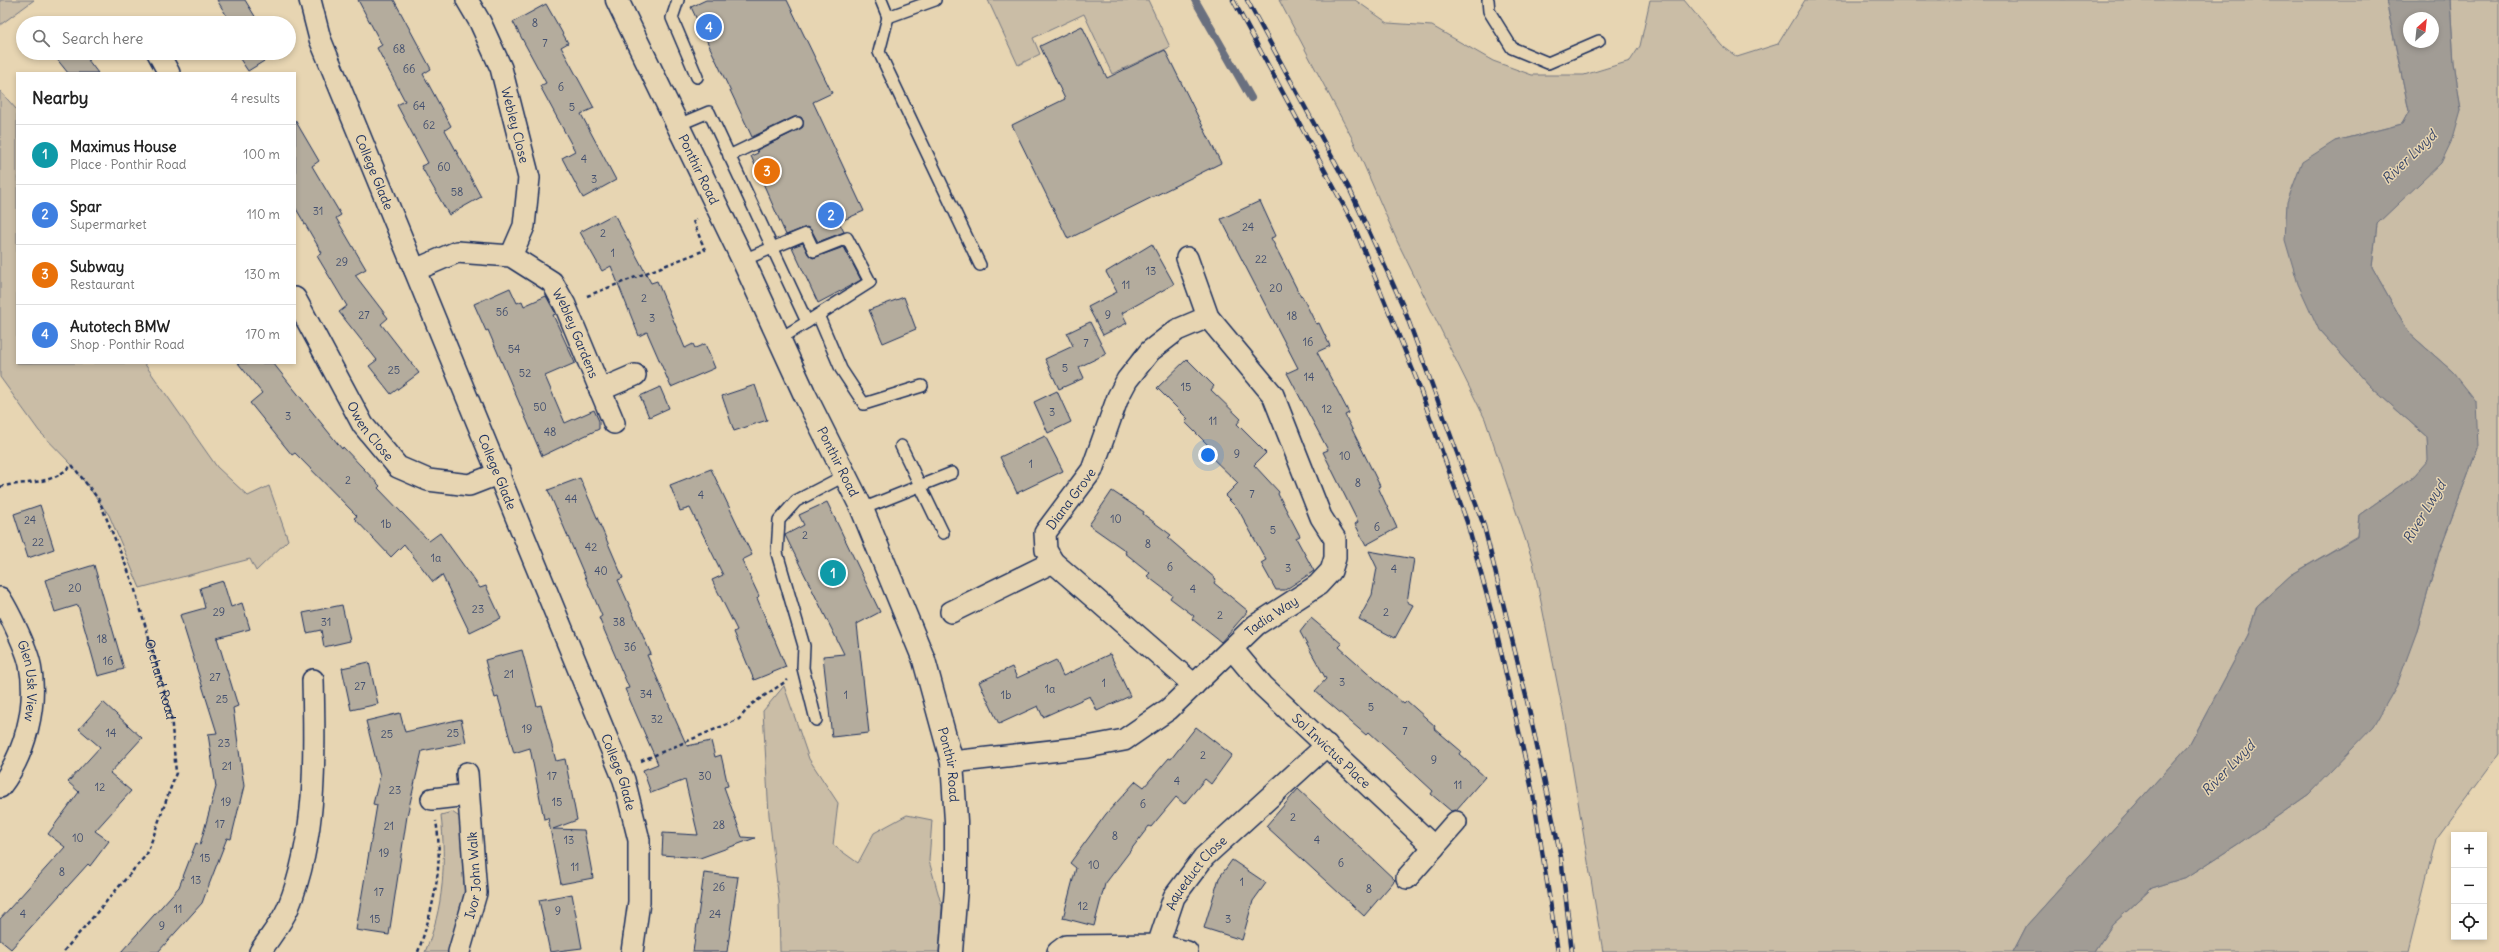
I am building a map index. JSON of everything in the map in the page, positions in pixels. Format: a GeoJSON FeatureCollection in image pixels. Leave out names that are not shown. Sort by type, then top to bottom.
{"type":"FeatureCollection","features":[{"type":"Feature","properties":{"kind":"main road","name":"Ponthir Road"},"geometry":{"type":"LineString","coordinates":[[617,0],[743,260],[778,340],[844,476],[862,509],[924,660],[952,762],[956,821],[956,888],[951,952]]}},
{"type":"Feature","properties":{"kind":"street","name":"College Glade"},"geometry":{"type":"LineString","coordinates":[[310,0],[320,39],[500,473],[624,780],[639,840],[639,902],[632,952]]}},
{"type":"Feature","properties":{"kind":"street","name":"Webley Close"},"geometry":{"type":"LineString","coordinates":[[467,0],[480,22],[501,68],[529,178],[524,226],[511,256]]}},
{"type":"Feature","properties":{"kind":"street"},"geometry":{"type":"LineString","coordinates":[[162,60],[168,72]]}},
{"type":"Feature","properties":{"kind":"street","name":"Webley Gardens"},"geometry":{"type":"LineString","coordinates":[[415,270],[457,252],[511,256],[552,282],[564,305],[614,423]]}},
{"type":"Feature","properties":{"kind":"street"},"geometry":{"type":"LineString","coordinates":[[1187,258],[1208,317]]}},
{"type":"Feature","properties":{"kind":"street","name":"Owen Close"},"geometry":{"type":"LineString","coordinates":[[296,300],[364,425],[398,467],[428,480],[469,485],[500,473]]}},
{"type":"Feature","properties":{"kind":"street","name":"Diana Grove"},"geometry":{"type":"LineString","coordinates":[[1194,685],[1053,562],[1046,550],[1045,533],[1092,470],[1118,397],[1127,380],[1150,351],[1177,330],[1208,317]]}},
{"type":"Feature","properties":{"kind":"street","name":"Tadia Way"},"geometry":{"type":"LineString","coordinates":[[952,762],[1087,748],[1124,740],[1169,709],[1233,650],[1256,625],[1318,585],[1332,571],[1335,558],[1335,538],[1321,517],[1273,395],[1208,317]]}},
{"type":"Feature","properties":{"kind":"street","name":"Webley Gardens"},"geometry":{"type":"LineString","coordinates":[[600,390],[635,375]]}},
{"type":"Feature","properties":{"kind":"street"},"geometry":{"type":"LineString","coordinates":[[951,612],[1053,562]]}},
{"type":"Feature","properties":{"kind":"street","name":"Glen Usk View"},"geometry":{"type":"LineString","coordinates":[[0,598],[30,664],[32,693],[25,738],[11,772],[0,787]]}},
{"type":"Feature","properties":{"kind":"street","name":"Sol Invictus Place"},"geometry":{"type":"LineString","coordinates":[[1233,650],[1263,686],[1434,847]]}},
{"type":"Feature","properties":{"kind":"street"},"geometry":{"type":"LineString","coordinates":[[260,952],[288,909],[308,843],[314,746],[313,680]]}},
{"type":"Feature","properties":{"kind":"street","name":"Aqueduct Close"},"geometry":{"type":"LineString","coordinates":[[1158,945],[1174,897],[1204,857],[1326,745]]}},
{"type":"Feature","properties":{"kind":"street","name":"Ivor John Walk"},"geometry":{"type":"LineString","coordinates":[[459,952],[476,893],[467,773]]}},
{"type":"Feature","properties":{"kind":"street"},"geometry":{"type":"LineString","coordinates":[[432,799],[468,795]]}},
{"type":"Feature","properties":{"kind":"street"},"geometry":{"type":"LineString","coordinates":[[1407,878],[1456,822]]}},
{"type":"Feature","properties":{"kind":"street"},"geometry":{"type":"LineString","coordinates":[[1058,952],[1066,946],[1158,945],[1187,952]]}},
{"type":"Feature","properties":{"kind":"lane"},"geometry":{"type":"LineString","coordinates":[[678,0],[672,18],[697,77]]}},
{"type":"Feature","properties":{"kind":"lane"},"geometry":{"type":"LineString","coordinates":[[881,0],[888,17],[879,52],[980,265]]}},
{"type":"Feature","properties":{"kind":"lane"},"geometry":{"type":"LineString","coordinates":[[888,17],[936,0]]}},
{"type":"Feature","properties":{"kind":"lane"},"geometry":{"type":"LineString","coordinates":[[1488,0],[1489,11],[1512,48],[1548,63],[1598,41]]}},
{"type":"Feature","properties":{"kind":"lane"},"geometry":{"type":"LineString","coordinates":[[678,125],[709,112],[807,322]]}},
{"type":"Feature","properties":{"kind":"lane"},"geometry":{"type":"LineString","coordinates":[[729,156],[797,123]]}},
{"type":"Feature","properties":{"kind":"lane"},"geometry":{"type":"LineString","coordinates":[[743,260],[806,234],[814,251],[847,238],[870,282],[778,340]]}},
{"type":"Feature","properties":{"kind":"lane"},"geometry":{"type":"LineString","coordinates":[[818,315],[841,369],[864,404],[922,386]]}},
{"type":"Feature","properties":{"kind":"lane"},"geometry":{"type":"LineString","coordinates":[[901,446],[943,533]]}},
{"type":"Feature","properties":{"kind":"lane"},"geometry":{"type":"LineString","coordinates":[[862,509],[952,473]]}},
{"type":"Feature","properties":{"kind":"lane"},"geometry":{"type":"LineString","coordinates":[[816,720],[804,673],[804,646],[777,553],[779,520],[796,501],[844,476]]}},
{"type":"Feature","properties":{"kind":"path"},"geometry":{"type":"LineString","coordinates":[[564,305],[705,250],[693,221],[719,211]]}},
{"type":"Feature","properties":{"kind":"path","name":"Orchard Road"},"geometry":{"type":"LineString","coordinates":[[0,487],[46,482],[62,475],[72,465],[99,500],[133,583],[171,715],[176,773],[147,854],[63,952]]}},
{"type":"Feature","properties":{"kind":"path"},"geometry":{"type":"LineString","coordinates":[[642,761],[739,719],[752,704],[780,684],[804,673]]}},
{"type":"Feature","properties":{"kind":"path"},"geometry":{"type":"LineString","coordinates":[[418,952],[430,918],[439,878],[438,832],[432,799]]}},
{"type":"Feature","properties":{"kind":"shaded area"},"geometry":{"type":"Polygon","coordinates":[[[0,0],[34,0],[0,25],[0,0]]]}},
{"type":"Feature","properties":{"kind":"shaded area"},"geometry":{"type":"Polygon","coordinates":[[[988,0],[1148,0],[1170,47],[1112,74],[1084,14],[1033,38],[1040,54],[1018,65],[988,0]]]}},
{"type":"Feature","properties":{"kind":"shaded area"},"geometry":{"type":"Polygon","coordinates":[[[1279,0],[1355,0],[1388,23],[1432,26],[1493,61],[1532,75],[1584,75],[1630,61],[1640,46],[1650,0],[1684,0],[1721,45],[1737,57],[1778,44],[1805,0],[2386,0],[2409,111],[2402,124],[2335,141],[2319,330],[2371,387],[2427,437],[2429,460],[2414,476],[2359,515],[2357,536],[2291,575],[2257,606],[2248,635],[2190,744],[2027,925],[2013,952],[1603,952],[1564,717],[1533,562],[1485,419],[1398,243],[1353,140],[1279,0]]]}},
{"type":"Feature","properties":{"kind":"shaded area"},"geometry":{"type":"Polygon","coordinates":[[[2450,0],[2499,0],[2499,754],[2436,839],[2408,952],[2094,952],[2112,925],[2152,888],[2187,877],[2238,844],[2309,794],[2417,631],[2439,552],[2478,447],[2453,372],[2409,333],[2372,267],[2377,224],[2398,203],[2461,110],[2454,63],[2450,0]]]}},
{"type":"Feature","properties":{"kind":"shaded area"},"geometry":{"type":"Polygon","coordinates":[[[0,91],[16,109],[16,364],[145,364],[217,467],[248,496],[269,486],[288,540],[256,571],[250,559],[140,588],[109,515],[72,465],[39,431],[0,377],[0,91]]]}},
{"type":"Feature","properties":{"kind":"shaded area"},"geometry":{"type":"Polygon","coordinates":[[[784,686],[809,759],[838,803],[833,845],[858,863],[874,833],[907,815],[932,820],[929,861],[942,907],[939,952],[780,952],[779,901],[769,815],[763,711],[784,686]]]}},
{"type":"Feature","properties":{"kind":"shaded area"},"geometry":{"type":"Polygon","coordinates":[[[452,812],[461,818],[467,877],[458,925],[450,952],[425,952],[436,919],[442,885],[443,833],[441,815],[452,812]]]}},
{"type":"Feature","properties":{"kind":"water","name":"River Lwyd"},"geometry":{"type":"Polygon","coordinates":[[[2386,0],[2450,0],[2454,63],[2461,110],[2453,138],[2441,163],[2377,224],[2372,267],[2409,333],[2453,372],[2476,401],[2478,447],[2439,552],[2417,631],[2397,685],[2373,727],[2309,794],[2238,844],[2187,877],[2152,888],[2112,925],[2094,952],[2013,952],[2027,925],[2190,744],[2248,635],[2257,606],[2291,575],[2357,537],[2359,515],[2414,476],[2428,460],[2427,437],[2371,387],[2319,330],[2298,284],[2285,240],[2287,202],[2302,162],[2335,141],[2402,124],[2409,111],[2386,0]]]}},
{"type":"Feature","properties":{"kind":"building"},"geometry":{"type":"Polygon","coordinates":[[[217,0],[245,0],[255,16],[227,16],[217,0]]]}},
{"type":"Feature","properties":{"kind":"building"},"geometry":{"type":"Polygon","coordinates":[[[358,0],[394,0],[431,69],[423,74],[451,126],[445,130],[481,197],[449,215],[421,166],[428,163],[397,105],[405,101],[377,48],[382,45],[358,0]]]}},
{"type":"Feature","properties":{"kind":"building"},"geometry":{"type":"Polygon","coordinates":[[[706,0],[787,0],[832,93],[813,102],[864,211],[839,222],[844,232],[818,242],[812,231],[807,227],[786,235],[751,156],[758,153],[757,150],[803,127],[803,120],[801,117],[794,117],[752,137],[691,7],[706,0]]]}},
{"type":"Feature","properties":{"kind":"building"},"geometry":{"type":"Polygon","coordinates":[[[546,4],[568,43],[561,47],[594,108],[581,114],[616,180],[583,198],[562,158],[575,151],[540,86],[546,83],[513,22],[546,4]]]}},
{"type":"Feature","properties":{"kind":"building"},"geometry":{"type":"Polygon","coordinates":[[[1082,26],[1107,78],[1165,50],[1221,163],[1068,239],[1012,125],[1065,99],[1040,46],[1082,26]]]}},
{"type":"Feature","properties":{"kind":"building"},"geometry":{"type":"Polygon","coordinates":[[[58,60],[88,60],[97,72],[67,72],[58,60]]]}},
{"type":"Feature","properties":{"kind":"building"},"geometry":{"type":"Polygon","coordinates":[[[241,60],[266,60],[248,71],[241,60]]]}},
{"type":"Feature","properties":{"kind":"building"},"geometry":{"type":"Polygon","coordinates":[[[296,122],[319,161],[312,166],[341,215],[336,218],[366,269],[355,275],[388,318],[381,324],[419,373],[391,394],[369,366],[377,360],[339,312],[347,306],[317,256],[322,253],[296,209],[296,122]]]}},
{"type":"Feature","properties":{"kind":"building"},"geometry":{"type":"Polygon","coordinates":[[[1260,201],[1276,236],[1271,238],[1301,297],[1302,296],[1316,324],[1319,323],[1330,346],[1317,352],[1349,413],[1345,415],[1380,486],[1378,487],[1397,528],[1366,545],[1355,524],[1358,522],[1323,452],[1328,450],[1287,373],[1298,368],[1221,219],[1260,201]]]}},
{"type":"Feature","properties":{"kind":"building"},"geometry":{"type":"Polygon","coordinates":[[[614,214],[651,283],[657,281],[685,348],[693,344],[695,348],[705,344],[715,368],[671,387],[647,332],[639,336],[611,266],[602,271],[580,232],[614,214]]]}},
{"type":"Feature","properties":{"kind":"building"},"geometry":{"type":"Polygon","coordinates":[[[803,243],[808,254],[813,258],[844,247],[861,280],[818,303],[792,247],[803,243]]]}},
{"type":"Feature","properties":{"kind":"building"},"geometry":{"type":"Polygon","coordinates":[[[1152,244],[1174,284],[1122,313],[1127,323],[1103,335],[1088,307],[1117,292],[1106,272],[1152,244]]]}},
{"type":"Feature","properties":{"kind":"building"},"geometry":{"type":"Polygon","coordinates":[[[510,288],[517,303],[522,301],[524,306],[546,296],[556,314],[553,315],[575,363],[545,376],[565,423],[594,410],[599,421],[599,429],[542,456],[488,330],[486,331],[474,304],[510,288]]]}},
{"type":"Feature","properties":{"kind":"building"},"geometry":{"type":"Polygon","coordinates":[[[904,297],[916,329],[883,343],[869,310],[904,297]]]}},
{"type":"Feature","properties":{"kind":"building"},"geometry":{"type":"Polygon","coordinates":[[[1090,322],[1106,354],[1079,367],[1084,378],[1059,389],[1045,359],[1073,346],[1067,333],[1090,322]]]}},
{"type":"Feature","properties":{"kind":"building"},"geometry":{"type":"Polygon","coordinates":[[[1187,359],[1214,386],[1211,390],[1241,419],[1237,424],[1266,453],[1254,465],[1279,492],[1278,494],[1300,536],[1296,538],[1314,571],[1285,590],[1276,590],[1261,563],[1266,560],[1238,509],[1225,496],[1238,483],[1209,455],[1213,450],[1185,422],[1188,419],[1157,388],[1187,359]]]}},
{"type":"Feature","properties":{"kind":"building"},"geometry":{"type":"Polygon","coordinates":[[[239,364],[274,364],[342,449],[343,447],[380,486],[378,488],[429,541],[440,533],[480,588],[486,586],[501,618],[470,633],[442,575],[433,582],[404,544],[391,557],[354,518],[357,516],[295,453],[292,455],[250,403],[262,393],[239,364]]]}},
{"type":"Feature","properties":{"kind":"building"},"geometry":{"type":"Polygon","coordinates":[[[755,385],[767,420],[734,431],[722,396],[755,385]]]}},
{"type":"Feature","properties":{"kind":"building"},"geometry":{"type":"Polygon","coordinates":[[[660,387],[669,408],[649,417],[640,396],[660,387]]]}},
{"type":"Feature","properties":{"kind":"building"},"geometry":{"type":"Polygon","coordinates":[[[1057,391],[1071,422],[1048,433],[1034,402],[1057,391]]]}},
{"type":"Feature","properties":{"kind":"building"},"geometry":{"type":"Polygon","coordinates":[[[1045,436],[1063,471],[1017,493],[1000,457],[1045,436]]]}},
{"type":"Feature","properties":{"kind":"building"},"geometry":{"type":"Polygon","coordinates":[[[711,469],[752,555],[742,560],[759,596],[757,598],[786,667],[754,680],[734,632],[737,630],[712,580],[723,575],[690,508],[680,511],[670,485],[711,469]]]}},
{"type":"Feature","properties":{"kind":"building"},"geometry":{"type":"Polygon","coordinates":[[[580,478],[623,578],[618,580],[651,654],[647,655],[687,746],[711,741],[715,757],[721,755],[728,786],[724,787],[742,837],[755,838],[700,858],[662,855],[663,833],[698,835],[685,780],[651,793],[643,770],[658,764],[625,689],[629,688],[599,618],[602,616],[548,490],[580,478]]]}},
{"type":"Feature","properties":{"kind":"building"},"geometry":{"type":"Polygon","coordinates":[[[1112,491],[1144,512],[1143,514],[1171,535],[1168,538],[1216,579],[1214,583],[1248,611],[1221,642],[1192,619],[1194,616],[1170,598],[1172,595],[1147,576],[1150,573],[1125,553],[1126,551],[1089,525],[1112,491]]]}},
{"type":"Feature","properties":{"kind":"building"},"geometry":{"type":"Polygon","coordinates":[[[827,502],[880,612],[857,624],[869,733],[832,737],[823,656],[844,654],[785,535],[804,525],[799,515],[827,502]]]}},
{"type":"Feature","properties":{"kind":"building"},"geometry":{"type":"Polygon","coordinates":[[[40,505],[54,549],[28,558],[14,514],[40,505]]]}},
{"type":"Feature","properties":{"kind":"building"},"geometry":{"type":"Polygon","coordinates":[[[1369,551],[1414,559],[1407,602],[1413,605],[1395,638],[1359,619],[1372,595],[1377,568],[1369,551]]]}},
{"type":"Feature","properties":{"kind":"building"},"geometry":{"type":"Polygon","coordinates":[[[94,565],[124,669],[98,676],[78,605],[55,612],[45,580],[94,565]]]}},
{"type":"Feature","properties":{"kind":"building"},"geometry":{"type":"Polygon","coordinates":[[[223,581],[231,607],[242,603],[250,629],[217,638],[238,706],[233,708],[244,786],[231,839],[227,838],[202,903],[158,952],[121,952],[179,887],[196,843],[200,845],[216,787],[208,734],[217,733],[180,615],[205,608],[200,588],[223,581]]]}},
{"type":"Feature","properties":{"kind":"building"},"geometry":{"type":"Polygon","coordinates":[[[342,605],[350,641],[324,647],[321,630],[307,633],[303,613],[342,605]]]}},
{"type":"Feature","properties":{"kind":"building"},"geometry":{"type":"Polygon","coordinates":[[[1311,618],[1342,644],[1339,647],[1384,687],[1404,704],[1407,701],[1435,726],[1434,728],[1461,751],[1459,754],[1485,777],[1456,810],[1451,811],[1431,794],[1433,791],[1369,732],[1366,735],[1315,691],[1326,679],[1300,632],[1311,618]]]}},
{"type":"Feature","properties":{"kind":"building"},"geometry":{"type":"Polygon","coordinates":[[[522,650],[537,706],[541,705],[556,761],[565,759],[577,820],[553,829],[584,830],[593,878],[561,884],[548,818],[544,819],[530,748],[514,753],[498,697],[495,698],[485,660],[522,650]]]}},
{"type":"Feature","properties":{"kind":"building"},"geometry":{"type":"Polygon","coordinates":[[[1110,654],[1130,696],[1097,711],[1090,696],[1043,717],[1038,706],[999,724],[979,682],[1012,667],[1017,678],[1056,660],[1063,676],[1110,654]]]}},
{"type":"Feature","properties":{"kind":"building"},"geometry":{"type":"Polygon","coordinates":[[[369,662],[378,704],[351,710],[342,668],[369,662]]]}},
{"type":"Feature","properties":{"kind":"building"},"geometry":{"type":"Polygon","coordinates":[[[103,702],[142,738],[110,773],[131,791],[95,831],[109,841],[90,866],[88,864],[11,949],[0,940],[0,919],[65,847],[48,834],[79,792],[68,782],[100,747],[79,729],[103,702]]]}},
{"type":"Feature","properties":{"kind":"building"},"geometry":{"type":"Polygon","coordinates":[[[400,713],[405,732],[461,719],[466,742],[422,751],[407,816],[389,935],[356,930],[377,805],[373,804],[380,776],[366,721],[400,713]]]}},
{"type":"Feature","properties":{"kind":"building"},"geometry":{"type":"Polygon","coordinates":[[[1196,727],[1232,755],[1211,784],[1205,779],[1184,804],[1176,797],[1151,827],[1149,826],[1105,884],[1094,926],[1063,918],[1076,868],[1070,863],[1106,814],[1136,781],[1144,787],[1169,758],[1171,759],[1196,727]]]}},
{"type":"Feature","properties":{"kind":"building"},"geometry":{"type":"Polygon","coordinates":[[[1298,789],[1395,880],[1364,916],[1266,826],[1298,789]]]}},
{"type":"Feature","properties":{"kind":"building"},"geometry":{"type":"Polygon","coordinates":[[[1232,860],[1266,883],[1253,901],[1242,940],[1204,928],[1219,878],[1232,860]]]}},
{"type":"Feature","properties":{"kind":"building"},"geometry":{"type":"Polygon","coordinates":[[[704,873],[738,877],[727,952],[693,952],[704,873]]]}},
{"type":"Feature","properties":{"kind":"building"},"geometry":{"type":"Polygon","coordinates":[[[572,894],[582,948],[550,952],[539,900],[572,894]]]}},
{"type":"Feature","properties":{"kind":"waterway"},"geometry":{"type":"LineString","coordinates":[[1195,0],[1251,98]]}},
{"type":"Feature","properties":{"kind":"railway"},"geometry":{"type":"LineString","coordinates":[[1233,0],[1352,221],[1416,378],[1467,522],[1495,625],[1533,794],[1558,952]]}},
{"type":"Feature","properties":{"kind":"railway"},"geometry":{"type":"LineString","coordinates":[[1247,0],[1351,192],[1403,306],[1484,526],[1526,696],[1561,857],[1572,952]]}},
{"type":"Feature","properties":{"kind":"place","name":"Autotech BMW"},"geometry":{"type":"Point","coordinates":[709,27]}},
{"type":"Feature","properties":{"kind":"place","name":"Subway"},"geometry":{"type":"Point","coordinates":[767,171]}},
{"type":"Feature","properties":{"kind":"place","name":"Spar"},"geometry":{"type":"Point","coordinates":[831,215]}},
{"type":"Feature","properties":{"kind":"place","name":"Maximus House"},"geometry":{"type":"Point","coordinates":[833,573]}}]}
